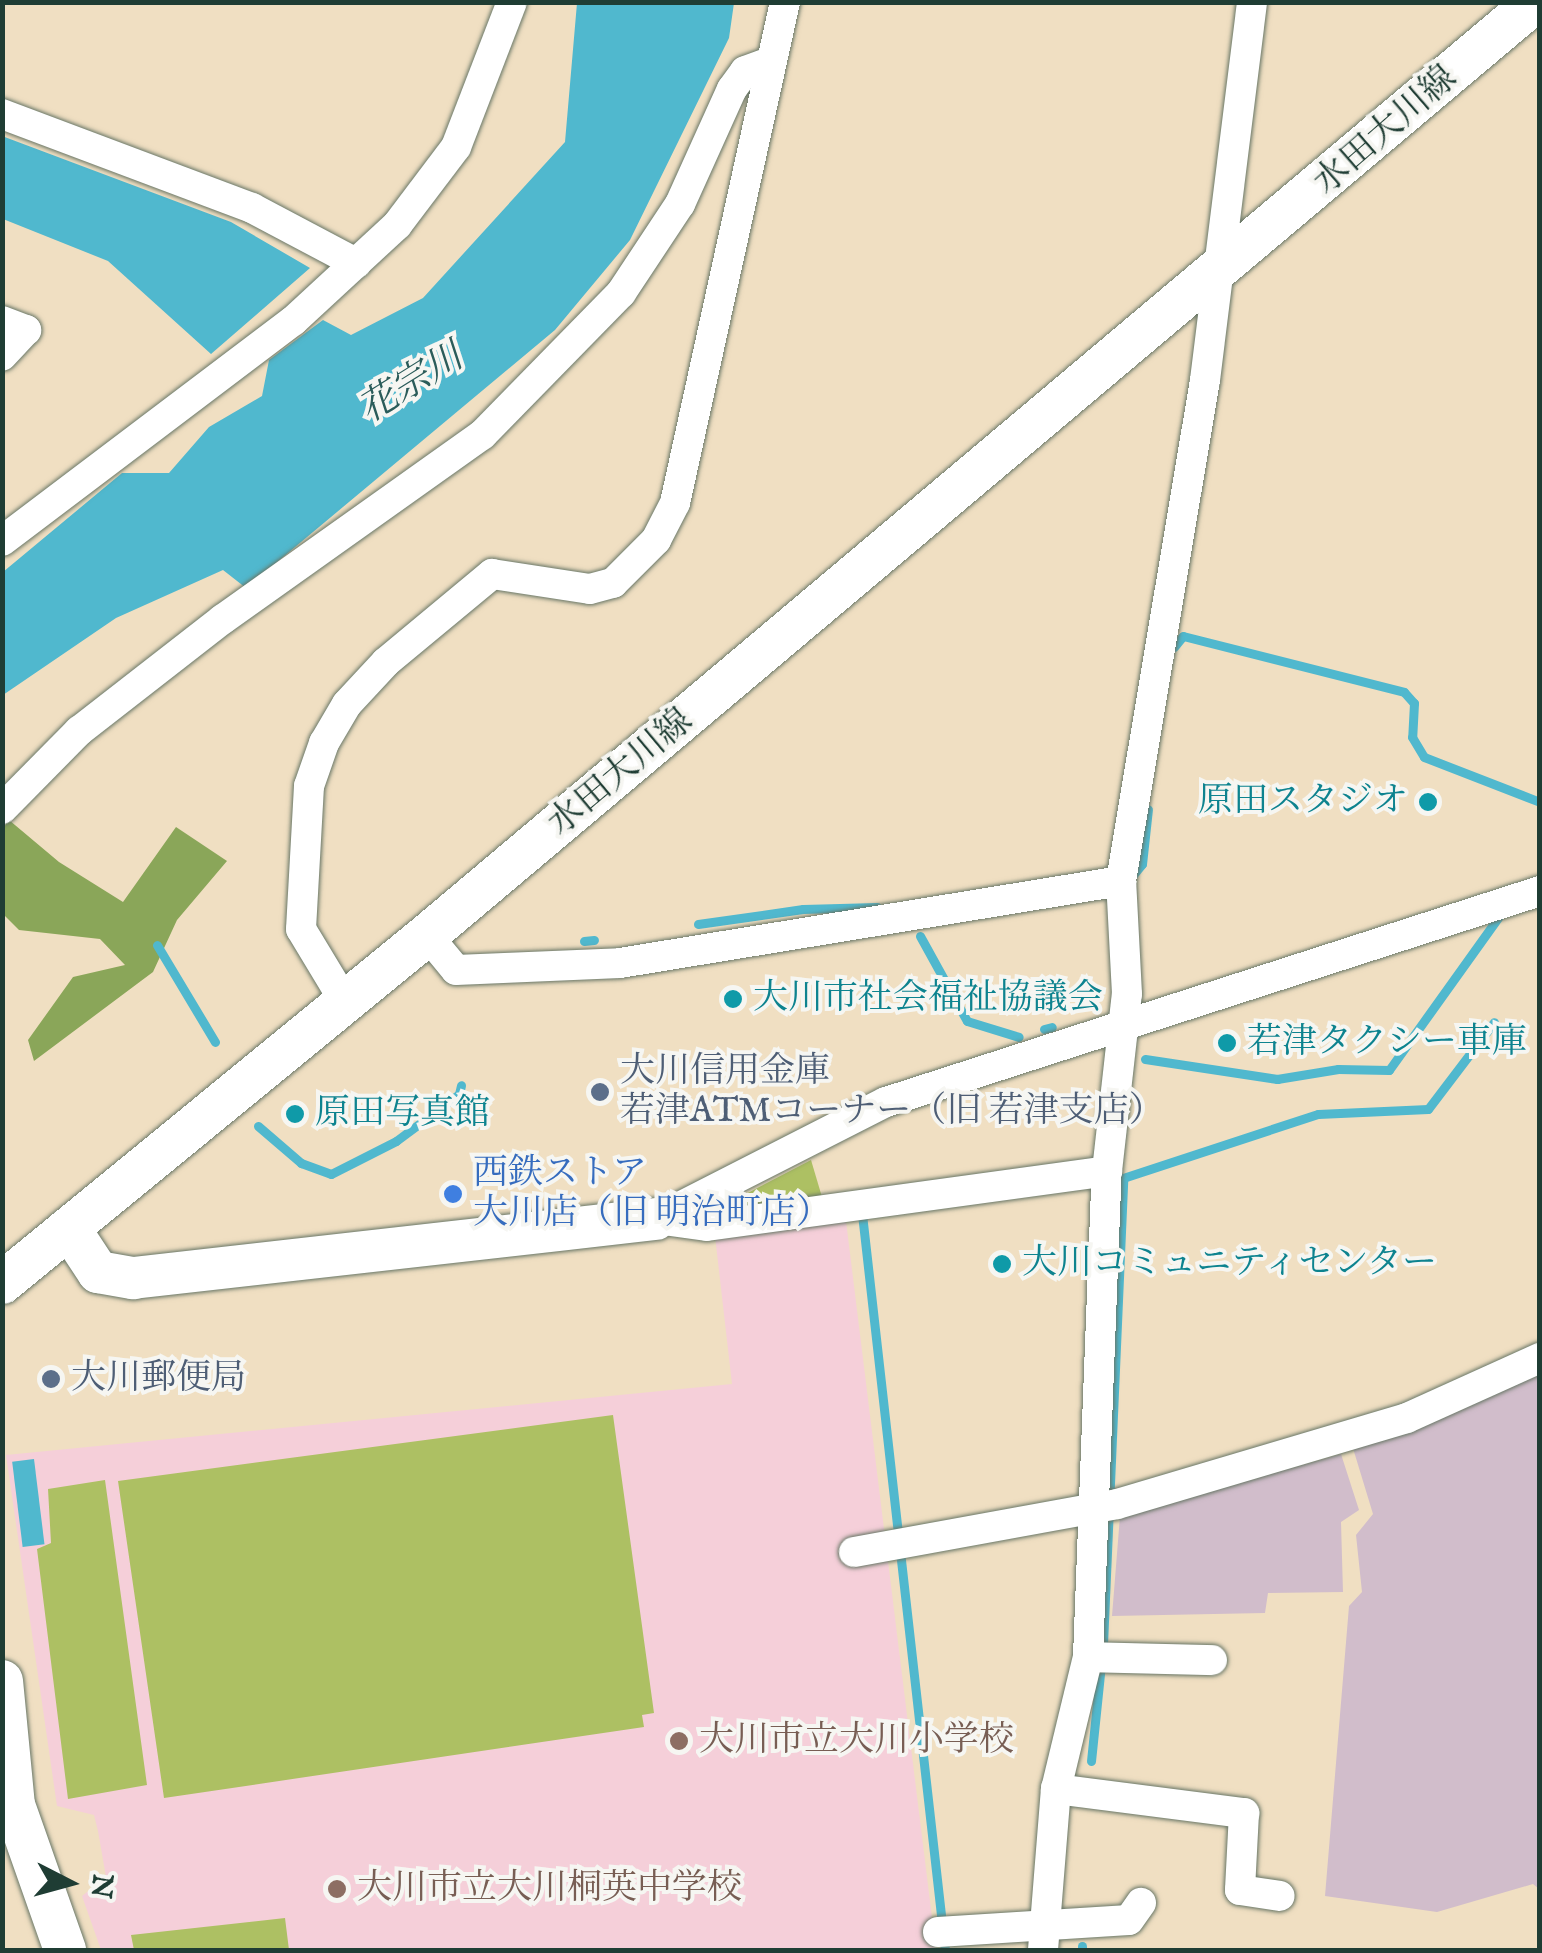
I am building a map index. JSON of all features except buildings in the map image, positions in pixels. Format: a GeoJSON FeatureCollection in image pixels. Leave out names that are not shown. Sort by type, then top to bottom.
{"type":"FeatureCollection","features":[{"type":"Feature","properties":{"kind":"main road","name":"水田大川線"},"geometry":{"type":"LineString","coordinates":[[1226,267],[1501,2]]}},
{"type":"Feature","properties":{"kind":"main road","name":"水田大川線"},"geometry":{"type":"LineString","coordinates":[[2,1283],[427,936],[1226,267],[1535,2]]}},
{"type":"Feature","properties":{"kind":"main road"},"geometry":{"type":"LineString","coordinates":[[69,1228],[98,1272],[133,1278],[656,1218]]}},
{"type":"Feature","properties":{"kind":"main road"},"geometry":{"type":"LineString","coordinates":[[2,1681],[6,1768],[22,1835],[64,1950]]}},
{"type":"Feature","properties":{"kind":"street"},"geometry":{"type":"LineString","coordinates":[[2,542],[283,329],[397,225],[456,146],[512,2]]}},
{"type":"Feature","properties":{"kind":"street"},"geometry":{"type":"LineString","coordinates":[[345,1002],[301,930],[309,786],[324,743],[346,704],[386,662],[492,574],[590,589],[613,583],[656,540],[675,503],[785,2]]}},
{"type":"Feature","properties":{"kind":"street"},"geometry":{"type":"LineString","coordinates":[[1042,1939],[1056,1789],[1101,1658],[1107,1506],[1107,1171],[1125,1026],[1121,881],[1226,267],[1252,2]]}},
{"type":"Feature","properties":{"kind":"street"},"geometry":{"type":"LineString","coordinates":[[2,809],[79,731],[180,652],[482,435],[621,293],[680,204],[732,90],[745,71],[770,62]]}},
{"type":"Feature","properties":{"kind":"street"},"geometry":{"type":"LineString","coordinates":[[2,114],[252,208],[356,263]]}},
{"type":"Feature","properties":{"kind":"street"},"geometry":{"type":"LineString","coordinates":[[2,321],[26,330],[2,356]]}},
{"type":"Feature","properties":{"kind":"street"},"geometry":{"type":"LineString","coordinates":[[427,936],[456,970],[620,962],[1121,881]]}},
{"type":"Feature","properties":{"kind":"street"},"geometry":{"type":"LineString","coordinates":[[656,1218],[886,1102],[1540,890]]}},
{"type":"Feature","properties":{"kind":"street"},"geometry":{"type":"LineString","coordinates":[[656,1218],[707,1226],[1107,1171]]}},
{"type":"Feature","properties":{"kind":"street"},"geometry":{"type":"LineString","coordinates":[[854,1552],[1107,1506],[1407,1418],[1540,1358]]}},
{"type":"Feature","properties":{"kind":"street"},"geometry":{"type":"LineString","coordinates":[[1101,1658],[1212,1660]]}},
{"type":"Feature","properties":{"kind":"street"},"geometry":{"type":"LineString","coordinates":[[1056,1789],[1244,1813],[1240,1890],[1280,1896]]}},
{"type":"Feature","properties":{"kind":"street"},"geometry":{"type":"LineString","coordinates":[[946,1931],[1042,1939],[1129,1920],[1141,1903]]}},
{"type":"Feature","properties":{"kind":"shaded area"},"geometry":{"type":"Polygon","coordinates":[[[846,1221],[936,1950],[101,1950],[82,1896],[106,1877],[98,1831],[94,1815],[57,1806],[6,1455],[732,1384],[715,1236],[846,1221]]]}},
{"type":"Feature","properties":{"kind":"shaded area"},"geometry":{"type":"Polygon","coordinates":[[[1539,1371],[1539,1889],[1533,1884],[1437,1912],[1325,1896],[1349,1606],[1362,1592],[1356,1535],[1373,1514],[1352,1445],[1539,1371]]]}},
{"type":"Feature","properties":{"kind":"shaded area"},"geometry":{"type":"Polygon","coordinates":[[[1341,1454],[1359,1510],[1341,1522],[1343,1592],[1268,1593],[1265,1613],[1112,1616],[1120,1516],[1341,1454]]]}},
{"type":"Feature","properties":{"kind":"green space"},"geometry":{"type":"Polygon","coordinates":[[[9,820],[59,862],[123,902],[176,827],[227,861],[177,920],[153,972],[34,1061],[28,1040],[73,977],[125,965],[100,939],[19,930],[3,914],[2,830],[9,820]]]}},
{"type":"Feature","properties":{"kind":"green space"},"geometry":{"type":"Polygon","coordinates":[[[811,1160],[822,1197],[747,1208],[742,1196],[811,1160]]]}},
{"type":"Feature","properties":{"kind":"green space"},"geometry":{"type":"Polygon","coordinates":[[[613,1415],[654,1713],[642,1715],[644,1727],[164,1798],[118,1481],[613,1415]]]}},
{"type":"Feature","properties":{"kind":"green space"},"geometry":{"type":"Polygon","coordinates":[[[105,1480],[147,1785],[68,1799],[37,1549],[51,1543],[48,1489],[105,1480]]]}},
{"type":"Feature","properties":{"kind":"green space"},"geometry":{"type":"Polygon","coordinates":[[[285,1918],[289,1950],[134,1950],[131,1935],[285,1918]]]}},
{"type":"Feature","properties":{"kind":"water","name":"花宗川"},"geometry":{"type":"Polygon","coordinates":[[[577,3],[734,3],[729,38],[630,240],[555,330],[246,588],[223,570],[116,618],[3,695],[3,572],[122,473],[169,473],[209,427],[262,396],[269,360],[323,320],[351,335],[423,298],[565,142],[577,3]]]}},
{"type":"Feature","properties":{"kind":"water"},"geometry":{"type":"Polygon","coordinates":[[[2,136],[231,222],[310,268],[211,354],[108,261],[3,219],[2,136]]]}},
{"type":"Feature","properties":{"kind":"water"},"geometry":{"type":"Polygon","coordinates":[[[34,1459],[44,1544],[23,1547],[12,1462],[34,1459]]]}},
{"type":"Feature","properties":{"kind":"waterway"},"geometry":{"type":"LineString","coordinates":[[1174,647],[1183,636],[1404,692],[1414,703],[1412,737],[1424,757],[1540,802]]}},
{"type":"Feature","properties":{"kind":"waterway"},"geometry":{"type":"LineString","coordinates":[[1133,875],[1142,864],[1148,809]]}},
{"type":"Feature","properties":{"kind":"waterway"},"geometry":{"type":"LineString","coordinates":[[698,924],[803,909],[877,907]]}},
{"type":"Feature","properties":{"kind":"waterway"},"geometry":{"type":"LineString","coordinates":[[1145,1059],[1277,1079],[1338,1069],[1389,1070],[1500,915]]}},
{"type":"Feature","properties":{"kind":"waterway"},"geometry":{"type":"LineString","coordinates":[[920,936],[967,1021],[1019,1037]]}},
{"type":"Feature","properties":{"kind":"waterway"},"geometry":{"type":"LineString","coordinates":[[584,941],[594,940]]}},
{"type":"Feature","properties":{"kind":"waterway"},"geometry":{"type":"LineString","coordinates":[[157,945],[215,1042]]}},
{"type":"Feature","properties":{"kind":"waterway"},"geometry":{"type":"LineString","coordinates":[[1103,1644],[1123,1178],[1318,1114],[1428,1109],[1494,1022]]}},
{"type":"Feature","properties":{"kind":"waterway"},"geometry":{"type":"LineString","coordinates":[[1044,1029],[1052,1027]]}},
{"type":"Feature","properties":{"kind":"waterway"},"geometry":{"type":"LineString","coordinates":[[258,1126],[301,1163],[331,1174],[396,1141],[459,1094],[461,1085]]}},
{"type":"Feature","properties":{"kind":"waterway"},"geometry":{"type":"LineString","coordinates":[[862,1214],[945,1950]]}},
{"type":"Feature","properties":{"kind":"waterway"},"geometry":{"type":"LineString","coordinates":[[1091,1761],[1101,1664]]}},
{"type":"Feature","properties":{"kind":"place","name":"原田スタジオ"},"geometry":{"type":"Point","coordinates":[1428,802]}},
{"type":"Feature","properties":{"kind":"place","name":"大川市社会福祉協議会"},"geometry":{"type":"Point","coordinates":[733,999]}},
{"type":"Feature","properties":{"kind":"place","name":"若津タクシー車庫"},"geometry":{"type":"Point","coordinates":[1227,1043]}},
{"type":"Feature","properties":{"kind":"place","name":"大川信用金庫 若津ATMコーナー（旧 若津支店）"},"geometry":{"type":"Point","coordinates":[600,1092]}},
{"type":"Feature","properties":{"kind":"place","name":"原田写真館"},"geometry":{"type":"Point","coordinates":[295,1114]}},
{"type":"Feature","properties":{"kind":"place","name":"西鉄ストア 大川店（旧 明治町店）"},"geometry":{"type":"Point","coordinates":[453,1194]}},
{"type":"Feature","properties":{"kind":"place","name":"大川コミュニティセンター"},"geometry":{"type":"Point","coordinates":[1002,1264]}},
{"type":"Feature","properties":{"kind":"place","name":"大川郵便局"},"geometry":{"type":"Point","coordinates":[51,1379]}},
{"type":"Feature","properties":{"kind":"place","name":"大川市立大川小学校"},"geometry":{"type":"Point","coordinates":[679,1741]}},
{"type":"Feature","properties":{"kind":"place","name":"大川市立大川桐英中学校"},"geometry":{"type":"Point","coordinates":[337,1889]}}]}
